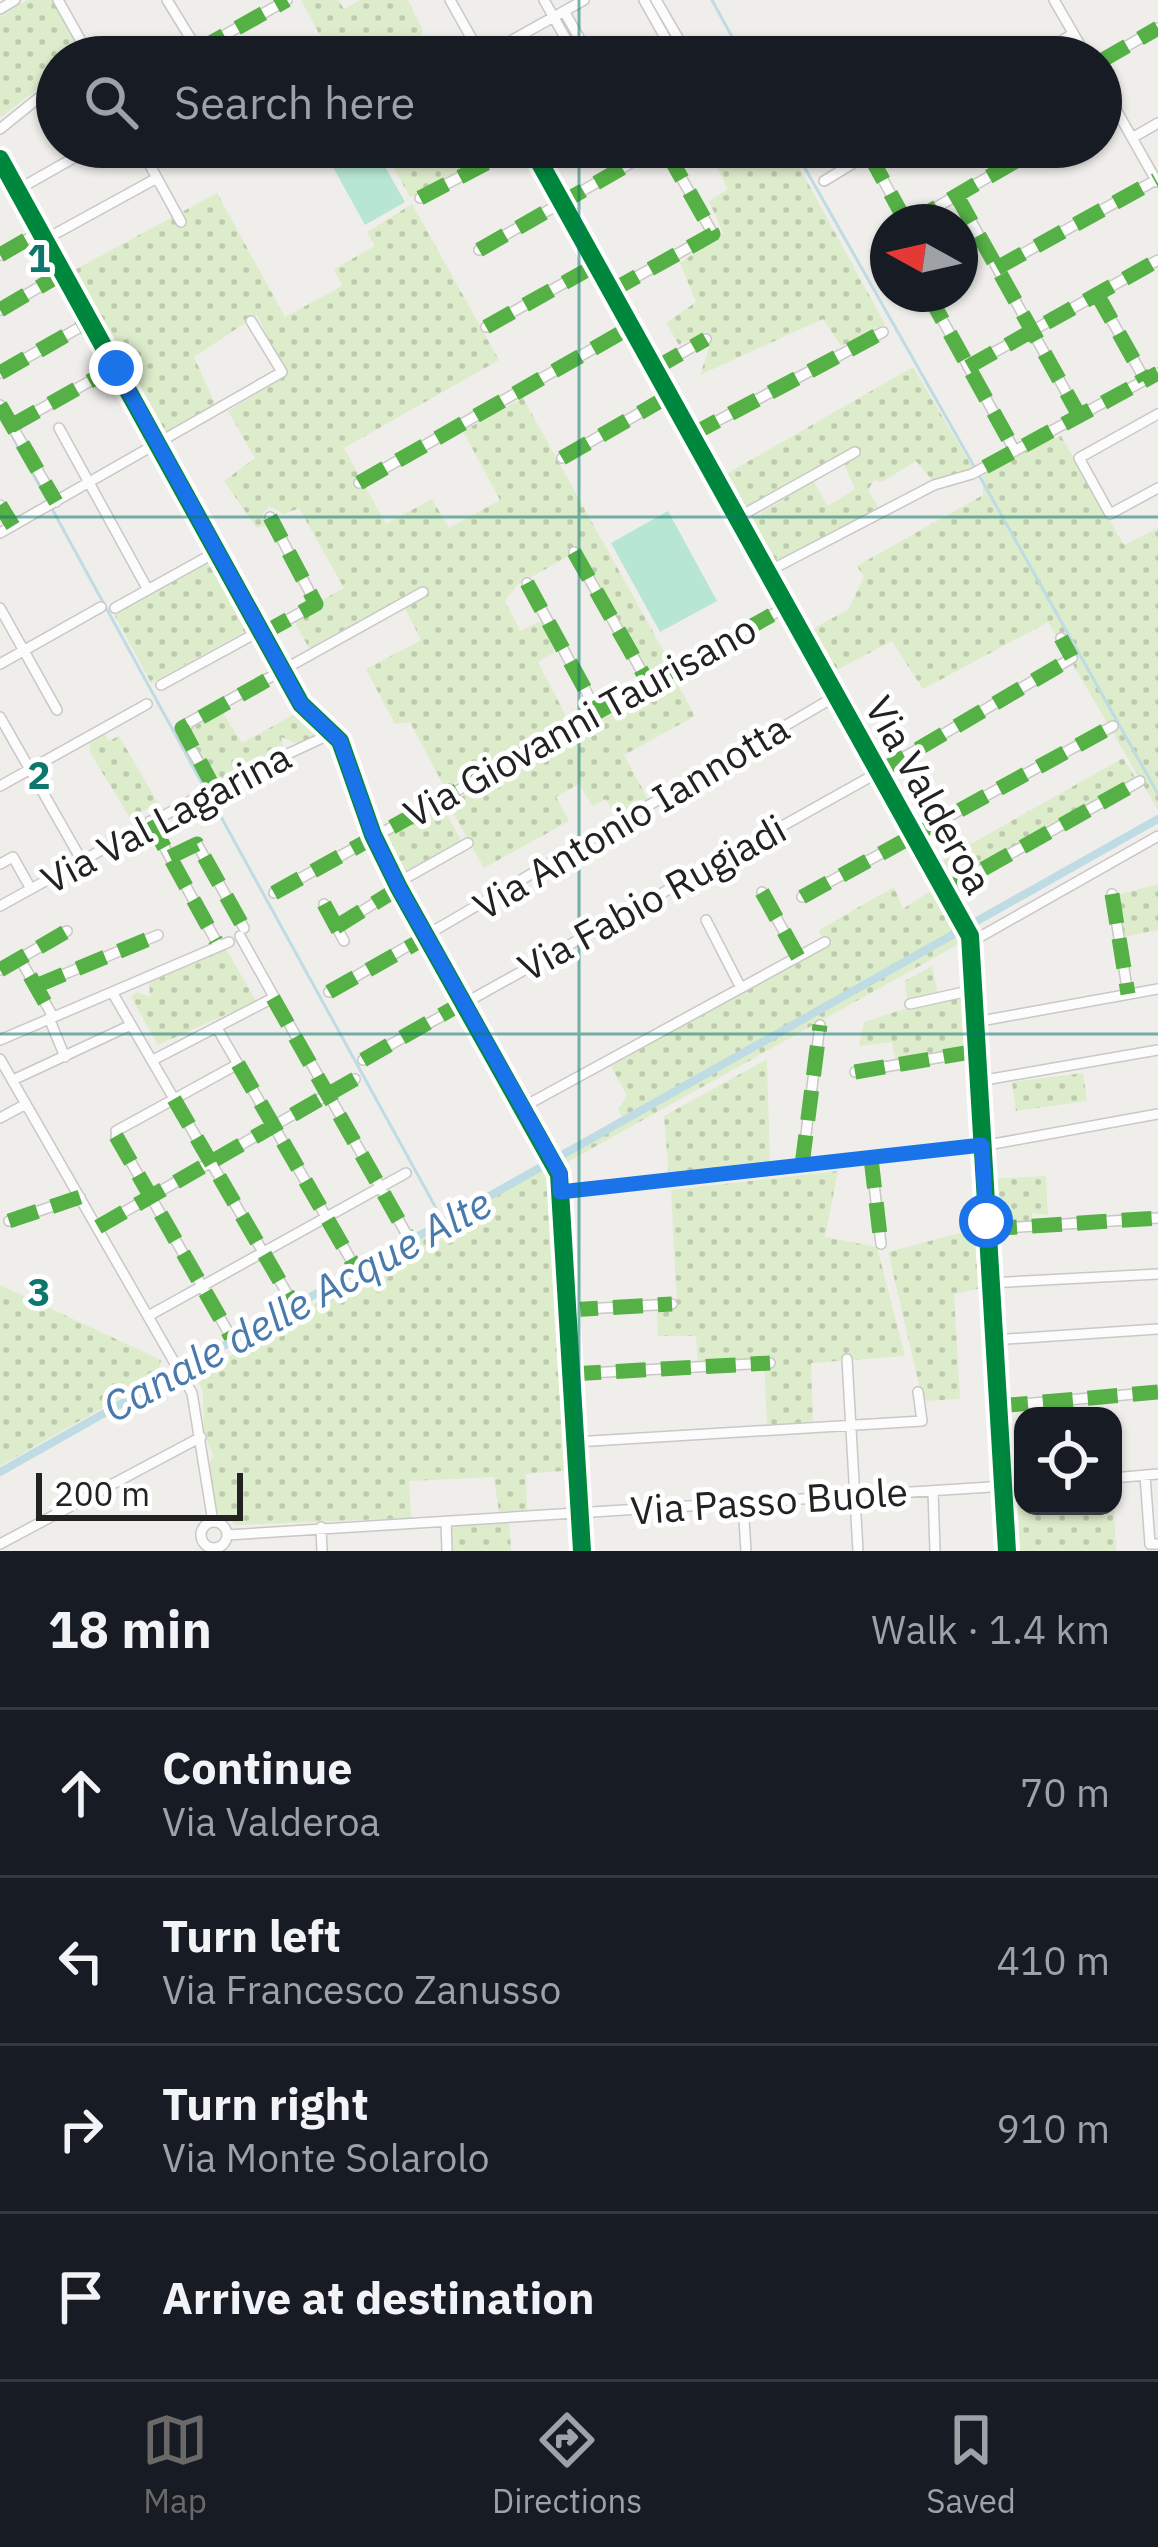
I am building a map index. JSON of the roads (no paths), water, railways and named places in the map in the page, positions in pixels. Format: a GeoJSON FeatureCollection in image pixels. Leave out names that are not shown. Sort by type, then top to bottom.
{"type":"FeatureCollection","features":[{"type":"Feature","properties":{"kind":"street"},"geometry":{"type":"LineString","coordinates":[[0,9],[15,0]]}},
{"type":"Feature","properties":{"kind":"street"},"geometry":{"type":"LineString","coordinates":[[58,0],[78,36]]}},
{"type":"Feature","properties":{"kind":"street"},"geometry":{"type":"LineString","coordinates":[[167,0],[189,36]]}},
{"type":"Feature","properties":{"kind":"street"},"geometry":{"type":"LineString","coordinates":[[229,36],[287,0]]}},
{"type":"Feature","properties":{"kind":"street"},"geometry":{"type":"LineString","coordinates":[[451,0],[471,36]]}},
{"type":"Feature","properties":{"kind":"street"},"geometry":{"type":"LineString","coordinates":[[544,0],[575,36]]}},
{"type":"Feature","properties":{"kind":"street"},"geometry":{"type":"LineString","coordinates":[[520,36],[584,0]]}},
{"type":"Feature","properties":{"kind":"street"},"geometry":{"type":"LineString","coordinates":[[644,0],[664,36]]}},
{"type":"Feature","properties":{"kind":"street"},"geometry":{"type":"LineString","coordinates":[[656,0],[677,36]]}},
{"type":"Feature","properties":{"kind":"street"},"geometry":{"type":"LineString","coordinates":[[1054,0],[1073,34],[1070,36]]}},
{"type":"Feature","properties":{"kind":"street"},"geometry":{"type":"LineString","coordinates":[[559,14],[568,36]]}},
{"type":"Feature","properties":{"kind":"street"},"geometry":{"type":"LineString","coordinates":[[1122,49],[1158,28]]}},
{"type":"Feature","properties":{"kind":"street"},"geometry":{"type":"LineString","coordinates":[[0,129],[36,100]]}},
{"type":"Feature","properties":{"kind":"street"},"geometry":{"type":"LineString","coordinates":[[998,268],[1157,182],[1122,120]]}},
{"type":"Feature","properties":{"kind":"street"},"geometry":{"type":"LineString","coordinates":[[1132,138],[1158,124]]}},
{"type":"Feature","properties":{"kind":"street"},"geometry":{"type":"LineString","coordinates":[[0,159],[301,704],[333,733],[398,886],[560,1174],[582,1551]]}},
{"type":"Feature","properties":{"kind":"street"},"geometry":{"type":"LineString","coordinates":[[17,190],[56,168]]}},
{"type":"Feature","properties":{"kind":"street"},"geometry":{"type":"LineString","coordinates":[[152,168],[181,222]]}},
{"type":"Feature","properties":{"kind":"street"},"geometry":{"type":"LineString","coordinates":[[420,198],[477,168]]}},
{"type":"Feature","properties":{"kind":"street","name":"Via Valderoa"},"geometry":{"type":"LineString","coordinates":[[543,168],[971,939],[1007,1551]]}},
{"type":"Feature","properties":{"kind":"street"},"geometry":{"type":"LineString","coordinates":[[479,250],[622,168]]}},
{"type":"Feature","properties":{"kind":"street"},"geometry":{"type":"LineString","coordinates":[[611,291],[713,234],[676,168]]}},
{"type":"Feature","properties":{"kind":"street"},"geometry":{"type":"LineString","coordinates":[[824,181],[845,168]]}},
{"type":"Feature","properties":{"kind":"street"},"geometry":{"type":"LineString","coordinates":[[876,168],[897,204]]}},
{"type":"Feature","properties":{"kind":"street"},"geometry":{"type":"LineString","coordinates":[[942,204],[1004,168]]}},
{"type":"Feature","properties":{"kind":"street"},"geometry":{"type":"LineString","coordinates":[[0,254],[157,178]]}},
{"type":"Feature","properties":{"kind":"street"},"geometry":{"type":"LineString","coordinates":[[957,196],[1080,417]]}},
{"type":"Feature","properties":{"kind":"street"},"geometry":{"type":"LineString","coordinates":[[968,367],[1158,260]]}},
{"type":"Feature","properties":{"kind":"street"},"geometry":{"type":"LineString","coordinates":[[485,327],[596,265]]}},
{"type":"Feature","properties":{"kind":"street"},"geometry":{"type":"LineString","coordinates":[[0,310],[63,273]]}},
{"type":"Feature","properties":{"kind":"street"},"geometry":{"type":"LineString","coordinates":[[1097,293],[1145,380]]}},
{"type":"Feature","properties":{"kind":"street"},"geometry":{"type":"LineString","coordinates":[[938,312],[1015,452]]}},
{"type":"Feature","properties":{"kind":"street"},"geometry":{"type":"LineString","coordinates":[[0,533],[282,372],[251,321]]}},
{"type":"Feature","properties":{"kind":"street"},"geometry":{"type":"LineString","coordinates":[[0,373],[89,322]]}},
{"type":"Feature","properties":{"kind":"street"},"geometry":{"type":"LineString","coordinates":[[358,483],[631,327]]}},
{"type":"Feature","properties":{"kind":"street"},"geometry":{"type":"LineString","coordinates":[[691,435],[883,332]]}},
{"type":"Feature","properties":{"kind":"street"},"geometry":{"type":"LineString","coordinates":[[654,369],[706,339]]}},
{"type":"Feature","properties":{"kind":"street"},"geometry":{"type":"LineString","coordinates":[[11,426],[116,368]]}},
{"type":"Feature","properties":{"kind":"street"},"geometry":{"type":"LineString","coordinates":[[767,572],[934,485],[973,474],[1158,373]]}},
{"type":"Feature","properties":{"kind":"street"},"geometry":{"type":"LineString","coordinates":[[562,458],[669,396]]}},
{"type":"Feature","properties":{"kind":"street"},"geometry":{"type":"LineString","coordinates":[[0,405],[52,505]]}},
{"type":"Feature","properties":{"kind":"street"},"geometry":{"type":"LineString","coordinates":[[1158,414],[1079,458],[1110,514],[1158,488]]}},
{"type":"Feature","properties":{"kind":"street"},"geometry":{"type":"LineString","coordinates":[[59,428],[148,590]]}},
{"type":"Feature","properties":{"kind":"street"},"geometry":{"type":"LineString","coordinates":[[737,518],[855,452]]}},
{"type":"Feature","properties":{"kind":"street"},"geometry":{"type":"LineString","coordinates":[[0,505],[13,526]]}},
{"type":"Feature","properties":{"kind":"street"},"geometry":{"type":"LineString","coordinates":[[161,685],[316,604],[271,517]]}},
{"type":"Feature","properties":{"kind":"street"},"geometry":{"type":"LineString","coordinates":[[116,608],[216,551]]}},
{"type":"Feature","properties":{"kind":"street"},"geometry":{"type":"LineString","coordinates":[[574,552],[649,684]]}},
{"type":"Feature","properties":{"kind":"street"},"geometry":{"type":"LineString","coordinates":[[526,583],[598,713]]}},
{"type":"Feature","properties":{"kind":"street"},"geometry":{"type":"LineString","coordinates":[[214,788],[182,728],[423,592]]}},
{"type":"Feature","properties":{"kind":"street","name":"Via Giovanni Taurisano"},"geometry":{"type":"LineString","coordinates":[[274,893],[786,607]]}},
{"type":"Feature","properties":{"kind":"street"},"geometry":{"type":"LineString","coordinates":[[0,608],[57,710]]}},
{"type":"Feature","properties":{"kind":"street"},"geometry":{"type":"LineString","coordinates":[[0,664],[100,608]]}},
{"type":"Feature","properties":{"kind":"street","name":"Via Fabio Rugiadi"},"geometry":{"type":"LineString","coordinates":[[364,1060],[879,772],[1072,658],[1061,638]]}},
{"type":"Feature","properties":{"kind":"street","name":"Via Antonio Iannotta"},"geometry":{"type":"LineString","coordinates":[[329,992],[836,696]]}},
{"type":"Feature","properties":{"kind":"street"},"geometry":{"type":"LineString","coordinates":[[0,786],[147,704]]}},
{"type":"Feature","properties":{"kind":"street"},"geometry":{"type":"LineString","coordinates":[[0,717],[82,861]]}},
{"type":"Feature","properties":{"kind":"street"},"geometry":{"type":"LineString","coordinates":[[802,897],[1113,726]]}},
{"type":"Feature","properties":{"kind":"street","name":"Via Val Lagarina"},"geometry":{"type":"LineString","coordinates":[[0,906],[200,795],[333,733]]}},
{"type":"Feature","properties":{"kind":"street"},"geometry":{"type":"LineString","coordinates":[[944,891],[1140,781]]}},
{"type":"Feature","properties":{"kind":"street"},"geometry":{"type":"LineString","coordinates":[[150,821],[216,941]]}},
{"type":"Feature","properties":{"kind":"street"},"geometry":{"type":"LineString","coordinates":[[971,939],[1158,836]]}},
{"type":"Feature","properties":{"kind":"street"},"geometry":{"type":"LineString","coordinates":[[337,927],[468,843]]}},
{"type":"Feature","properties":{"kind":"street"},"geometry":{"type":"LineString","coordinates":[[170,857],[197,844],[238,935],[407,1235]]}},
{"type":"Feature","properties":{"kind":"street"},"geometry":{"type":"LineString","coordinates":[[0,864],[13,857],[31,889]]}},
{"type":"Feature","properties":{"kind":"street"},"geometry":{"type":"LineString","coordinates":[[762,892],[798,957]]}},
{"type":"Feature","properties":{"kind":"street"},"geometry":{"type":"LineString","coordinates":[[1112,894],[1128,994]]}},
{"type":"Feature","properties":{"kind":"street"},"geometry":{"type":"LineString","coordinates":[[324,904],[344,941]]}},
{"type":"Feature","properties":{"kind":"street"},"geometry":{"type":"LineString","coordinates":[[706,920],[741,988]]}},
{"type":"Feature","properties":{"kind":"street"},"geometry":{"type":"LineString","coordinates":[[0,970],[67,931]]}},
{"type":"Feature","properties":{"kind":"street"},"geometry":{"type":"LineString","coordinates":[[36,986],[158,934]]}},
{"type":"Feature","properties":{"kind":"street"},"geometry":{"type":"LineString","coordinates":[[0,1040],[238,935]]}},
{"type":"Feature","properties":{"kind":"street"},"geometry":{"type":"LineString","coordinates":[[524,1107],[825,942]]}},
{"type":"Feature","properties":{"kind":"street"},"geometry":{"type":"LineString","coordinates":[[20,959],[65,1057]]}},
{"type":"Feature","properties":{"kind":"street"},"geometry":{"type":"LineString","coordinates":[[975,1022],[1158,989]]}},
{"type":"Feature","properties":{"kind":"street"},"geometry":{"type":"LineString","coordinates":[[910,1004],[974,990]]}},
{"type":"Feature","properties":{"kind":"street"},"geometry":{"type":"LineString","coordinates":[[112,992],[292,1302]]}},
{"type":"Feature","properties":{"kind":"street"},"geometry":{"type":"LineString","coordinates":[[153,1060],[273,998]]}},
{"type":"Feature","properties":{"kind":"street"},"geometry":{"type":"LineString","coordinates":[[13,1080],[131,1025]]}},
{"type":"Feature","properties":{"kind":"street"},"geometry":{"type":"LineString","coordinates":[[802,1165],[820,1025]]}},
{"type":"Feature","properties":{"kind":"street"},"geometry":{"type":"LineString","coordinates":[[217,1028],[356,1267]]}},
{"type":"Feature","properties":{"kind":"street"},"geometry":{"type":"LineString","coordinates":[[979,1082],[1158,1049]]}},
{"type":"Feature","properties":{"kind":"street"},"geometry":{"type":"LineString","coordinates":[[855,1072],[977,1051]]}},
{"type":"Feature","properties":{"kind":"street"},"geometry":{"type":"LineString","coordinates":[[0,1059],[186,1381],[201,1437],[213,1522],[227,1535],[212,1550],[201,1532],[213,1522]]}},
{"type":"Feature","properties":{"kind":"street"},"geometry":{"type":"LineString","coordinates":[[231,1337],[116,1133],[238,1064]]}},
{"type":"Feature","properties":{"kind":"street"},"geometry":{"type":"LineString","coordinates":[[98,1227],[355,1078]]}},
{"type":"Feature","properties":{"kind":"street"},"geometry":{"type":"LineString","coordinates":[[0,1118],[26,1103]]}},
{"type":"Feature","properties":{"kind":"street"},"geometry":{"type":"LineString","coordinates":[[560,1192],[982,1145],[1158,1114]]}},
{"type":"Feature","properties":{"kind":"street"},"geometry":{"type":"LineString","coordinates":[[871,1157],[881,1244]]}},
{"type":"Feature","properties":{"kind":"street"},"geometry":{"type":"LineString","coordinates":[[149,1315],[406,1173]]}},
{"type":"Feature","properties":{"kind":"street"},"geometry":{"type":"LineString","coordinates":[[9,1221],[80,1197]]}},
{"type":"Feature","properties":{"kind":"street"},"geometry":{"type":"LineString","coordinates":[[987,1229],[1158,1218]]}},
{"type":"Feature","properties":{"kind":"street"},"geometry":{"type":"LineString","coordinates":[[990,1282],[1158,1274]]}},
{"type":"Feature","properties":{"kind":"street"},"geometry":{"type":"LineString","coordinates":[[568,1310],[672,1304]]}},
{"type":"Feature","properties":{"kind":"street"},"geometry":{"type":"LineString","coordinates":[[993,1340],[1158,1329]]}},
{"type":"Feature","properties":{"kind":"street"},"geometry":{"type":"LineString","coordinates":[[847,1360],[858,1551]]}},
{"type":"Feature","properties":{"kind":"street"},"geometry":{"type":"LineString","coordinates":[[572,1374],[770,1363]]}},
{"type":"Feature","properties":{"kind":"street"},"geometry":{"type":"LineString","coordinates":[[575,1442],[922,1421],[918,1392]]}},
{"type":"Feature","properties":{"kind":"street"},"geometry":{"type":"LineString","coordinates":[[998,1406],[1158,1392]]}},
{"type":"Feature","properties":{"kind":"street"},"geometry":{"type":"LineString","coordinates":[[0,1544],[201,1437]]}},
{"type":"Feature","properties":{"kind":"street"},"geometry":{"type":"LineString","coordinates":[[1122,1477],[1158,1474]]}},
{"type":"Feature","properties":{"kind":"street"},"geometry":{"type":"LineString","coordinates":[[1145,1475],[1153,1546]]}},
{"type":"Feature","properties":{"kind":"street","name":"Via Passo Buole"},"geometry":{"type":"LineString","coordinates":[[227,1535],[1014,1485]]}},
{"type":"Feature","properties":{"kind":"street"},"geometry":{"type":"LineString","coordinates":[[933,1491],[935,1551]]}},
{"type":"Feature","properties":{"kind":"street"},"geometry":{"type":"LineString","coordinates":[[743,1503],[746,1551]]}},
{"type":"Feature","properties":{"kind":"street"},"geometry":{"type":"LineString","coordinates":[[446,1521],[447,1551]]}},
{"type":"Feature","properties":{"kind":"street"},"geometry":{"type":"LineString","coordinates":[[321,1527],[322,1551]]}},
{"type":"Feature","properties":{"kind":"waterway"},"geometry":{"type":"LineString","coordinates":[[712,0],[732,36]]}},
{"type":"Feature","properties":{"kind":"waterway"},"geometry":{"type":"LineString","coordinates":[[805,168],[975,468]]}},
{"type":"Feature","properties":{"kind":"waterway"},"geometry":{"type":"LineString","coordinates":[[4,421],[204,787]]}},
{"type":"Feature","properties":{"kind":"waterway"},"geometry":{"type":"LineString","coordinates":[[980,477],[1158,794]]}},
{"type":"Feature","properties":{"kind":"waterway"},"geometry":{"type":"LineString","coordinates":[[209,795],[442,1219]]}},
{"type":"Feature","properties":{"kind":"waterway","name":"Canale delle Acque Alte"},"geometry":{"type":"LineString","coordinates":[[0,1472],[1158,819]]}}]}
